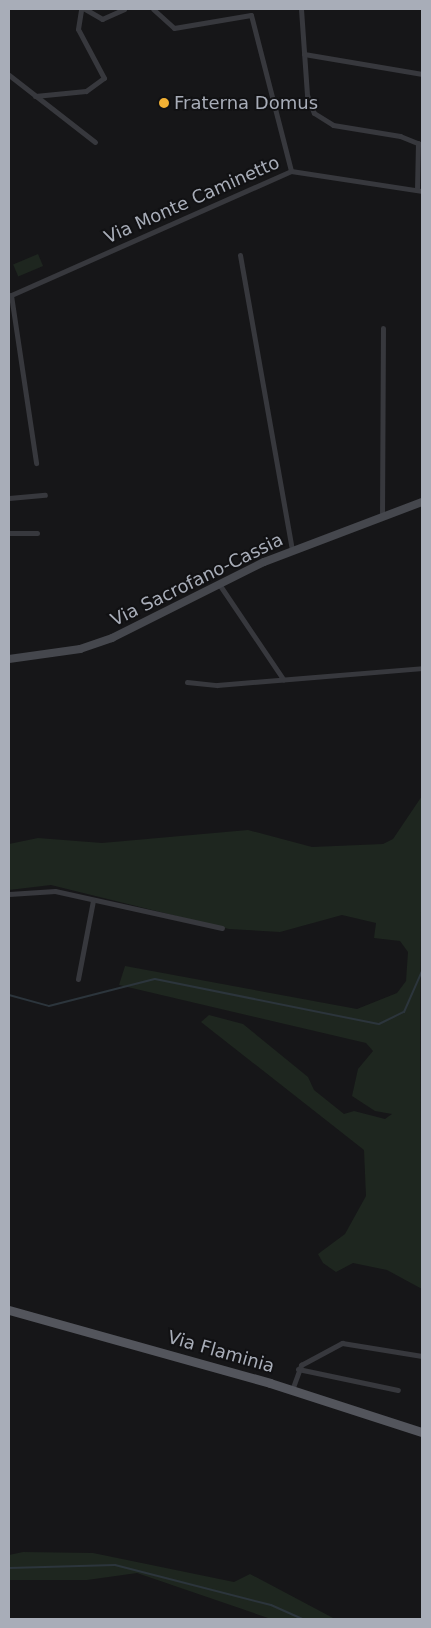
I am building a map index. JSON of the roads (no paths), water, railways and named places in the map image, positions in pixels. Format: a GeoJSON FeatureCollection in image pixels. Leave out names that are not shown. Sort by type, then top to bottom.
{"type":"FeatureCollection","features":[{"type":"Feature","properties":{"kind":"main road","name":"Via Flaminia"},"geometry":{"type":"LineString","coordinates":[[9,1310],[292,1390],[422,1432]]}},
{"type":"Feature","properties":{"kind":"street"},"geometry":{"type":"LineString","coordinates":[[35,96],[86,91],[104,78],[78,29],[81,9]]}},
{"type":"Feature","properties":{"kind":"street"},"geometry":{"type":"LineString","coordinates":[[85,9],[102,19],[124,9]]}},
{"type":"Feature","properties":{"kind":"street"},"geometry":{"type":"LineString","coordinates":[[153,9],[174,28],[251,16],[291,171]]}},
{"type":"Feature","properties":{"kind":"street"},"geometry":{"type":"LineString","coordinates":[[301,9],[308,102],[322,121],[420,144],[419,190]]}},
{"type":"Feature","properties":{"kind":"street"},"geometry":{"type":"LineString","coordinates":[[304,54],[422,74]]}},
{"type":"Feature","properties":{"kind":"street"},"geometry":{"type":"LineString","coordinates":[[9,75],[94,142]]}},
{"type":"Feature","properties":{"kind":"street","name":"Via Monte Caminetto"},"geometry":{"type":"LineString","coordinates":[[10,295],[291,171],[419,190]]}},
{"type":"Feature","properties":{"kind":"street"},"geometry":{"type":"LineString","coordinates":[[240,255],[292,551]]}},
{"type":"Feature","properties":{"kind":"street"},"geometry":{"type":"LineString","coordinates":[[10,295],[36,463]]}},
{"type":"Feature","properties":{"kind":"street"},"geometry":{"type":"LineString","coordinates":[[382,517],[383,328]]}},
{"type":"Feature","properties":{"kind":"street"},"geometry":{"type":"LineString","coordinates":[[9,498],[45,495]]}},
{"type":"Feature","properties":{"kind":"street","name":"Via Sacrofano-Cassia"},"geometry":{"type":"LineString","coordinates":[[9,659],[80,649],[112,638],[219,584],[292,551],[422,502]]}},
{"type":"Feature","properties":{"kind":"street"},"geometry":{"type":"LineString","coordinates":[[9,533],[37,533]]}},
{"type":"Feature","properties":{"kind":"street"},"geometry":{"type":"LineString","coordinates":[[219,584],[283,679]]}},
{"type":"Feature","properties":{"kind":"street"},"geometry":{"type":"LineString","coordinates":[[187,682],[200,686],[422,668]]}},
{"type":"Feature","properties":{"kind":"street"},"geometry":{"type":"LineString","coordinates":[[9,894],[46,890],[222,928]]}},
{"type":"Feature","properties":{"kind":"street"},"geometry":{"type":"LineString","coordinates":[[78,979],[93,900]]}},
{"type":"Feature","properties":{"kind":"street"},"geometry":{"type":"LineString","coordinates":[[292,1390],[298,1369],[324,1350],[346,1343],[422,1356]]}},
{"type":"Feature","properties":{"kind":"street"},"geometry":{"type":"LineString","coordinates":[[298,1369],[398,1390]]}},
{"type":"Feature","properties":{"kind":"waterway"},"geometry":{"type":"LineString","coordinates":[[9,995],[49,1006],[155,979],[379,1024],[404,1012],[422,971]]}},
{"type":"Feature","properties":{"kind":"waterway"},"geometry":{"type":"LineString","coordinates":[[9,1568],[115,1565],[271,1605],[303,1619]]}},
{"type":"Feature","properties":{"kind":"place","name":"Fraterna Domus"},"geometry":{"type":"Point","coordinates":[164,103]}}]}
